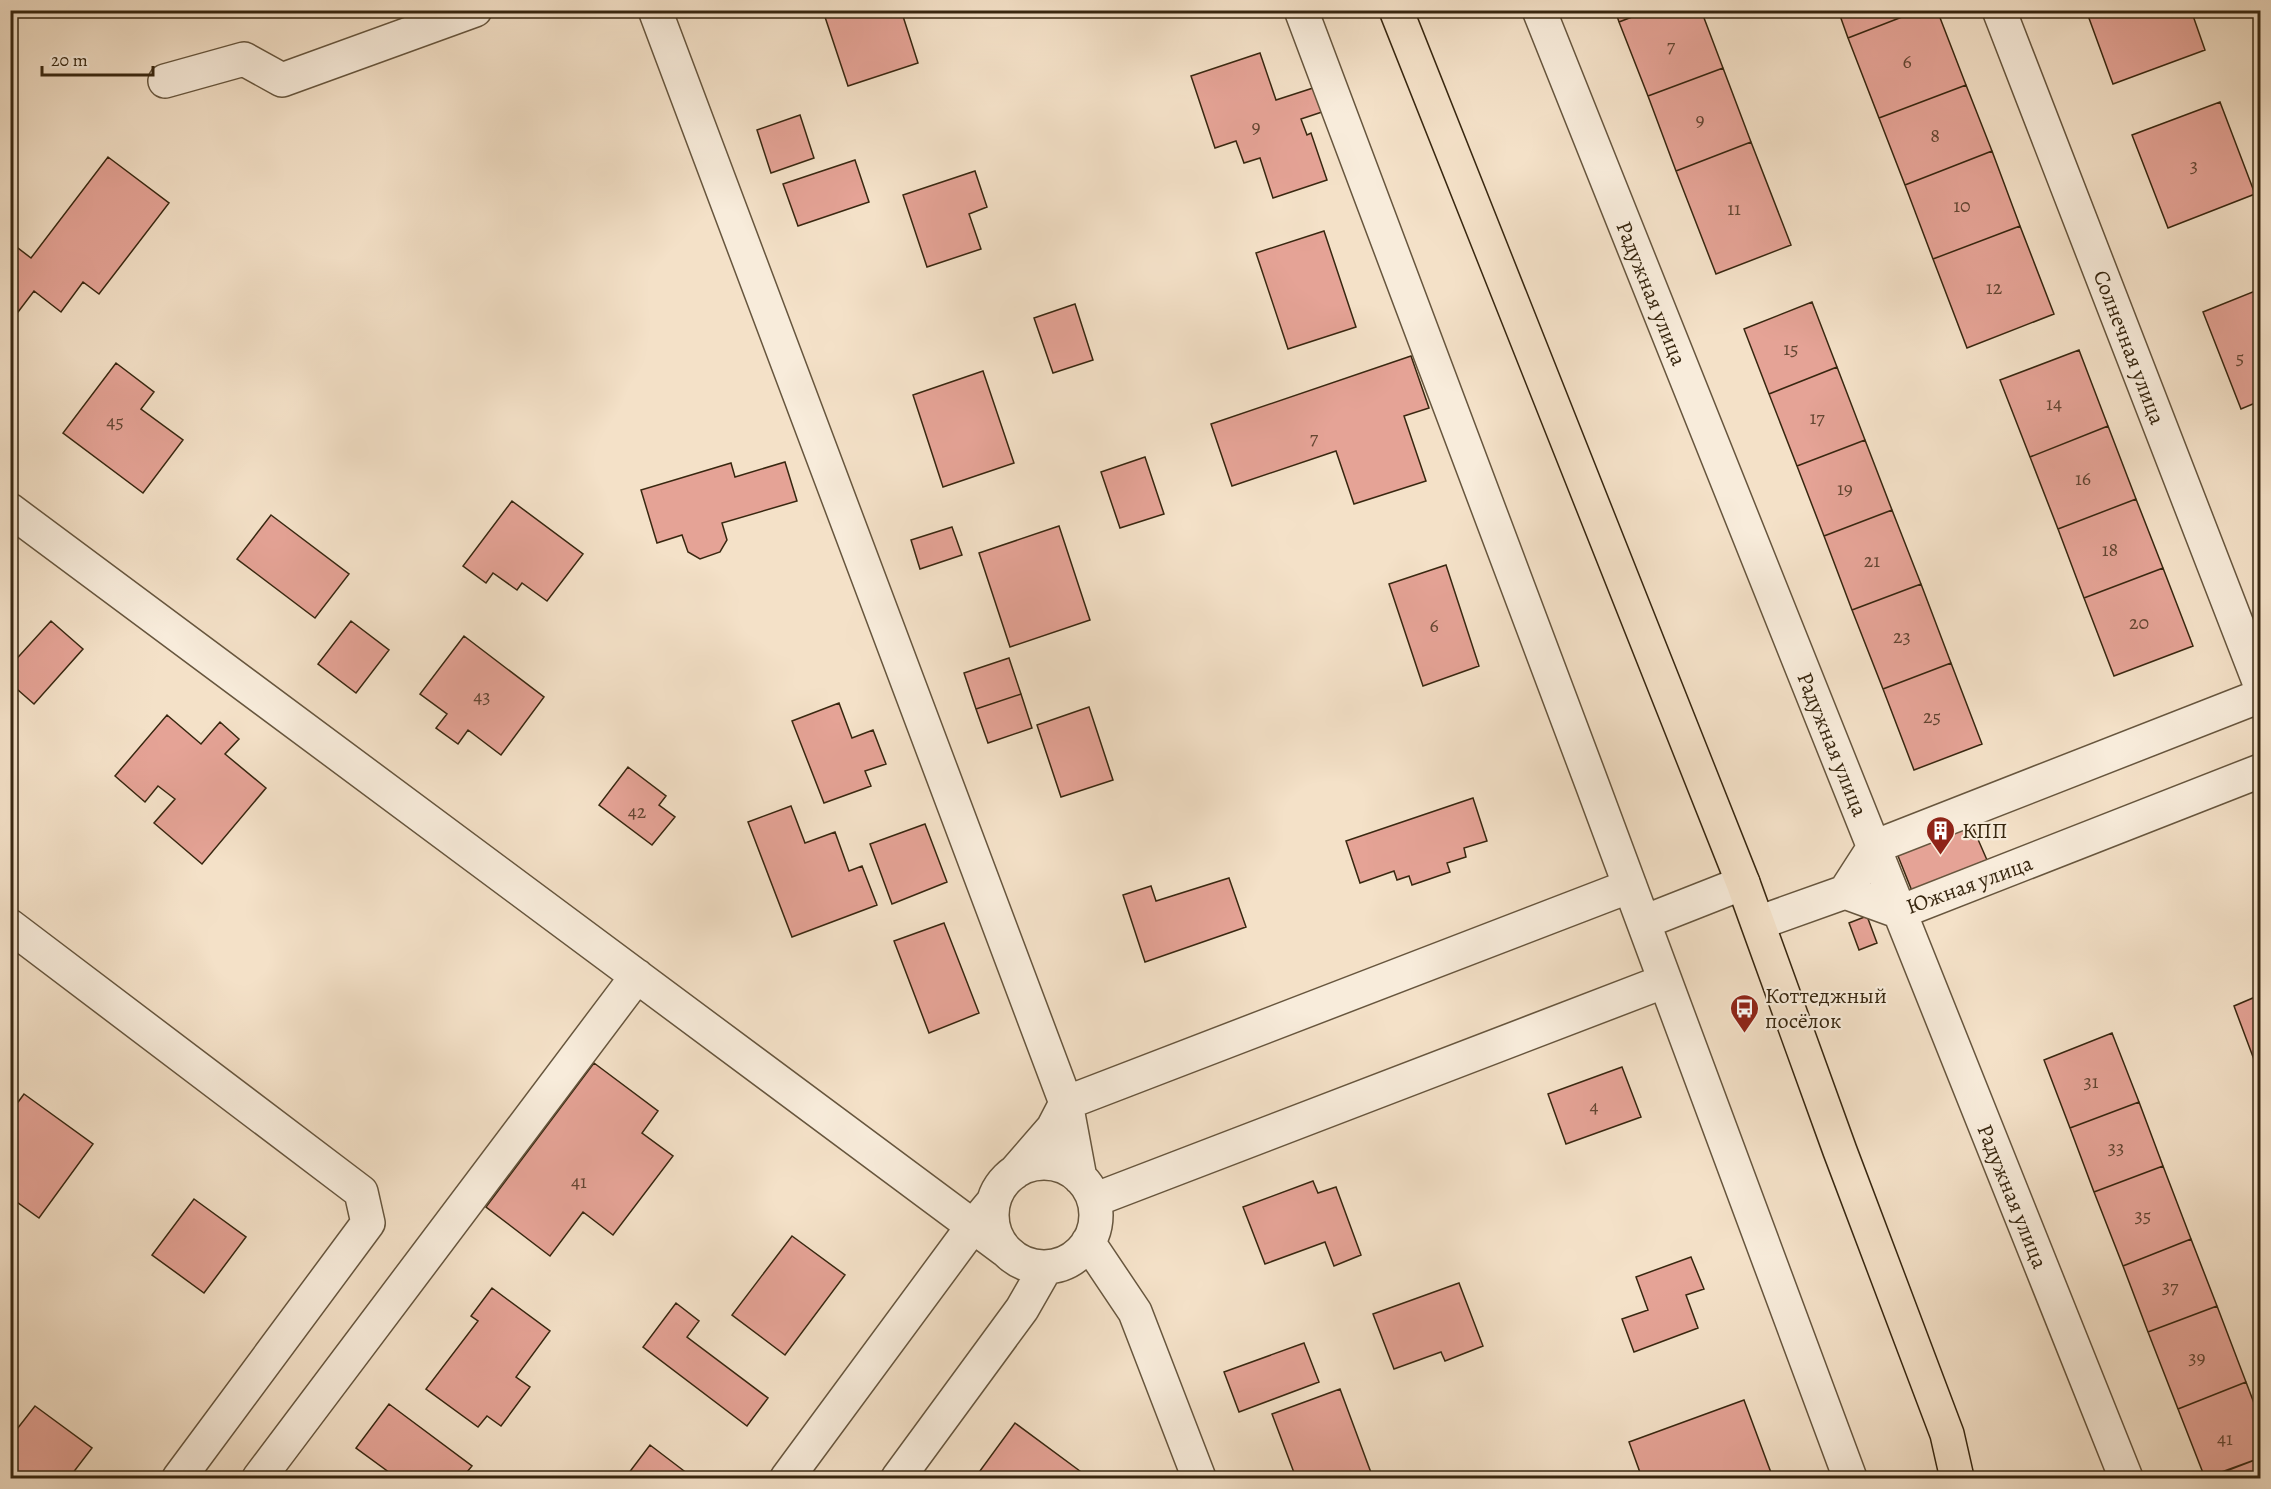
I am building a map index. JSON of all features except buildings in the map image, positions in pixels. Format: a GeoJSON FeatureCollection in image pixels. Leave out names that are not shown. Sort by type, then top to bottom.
{"type":"FeatureCollection","features":[{"type":"Feature","properties":{"kind":"main road"},"geometry":{"type":"LineString","coordinates":[[1396,10],[1743,883],[1947,1434],[1957,1479]]}},
{"type":"Feature","properties":{"kind":"street"},"geometry":{"type":"LineString","coordinates":[[165,81],[244,59],[282,80],[475,10]]}},
{"type":"Feature","properties":{"kind":"street"},"geometry":{"type":"LineString","coordinates":[[10,510],[637,976],[992,1219],[996,1235],[1005,1250],[1016,1259],[1030,1266],[1046,1267],[1062,1264],[1077,1255],[1088,1242],[1094,1229],[1096,1214],[1087,1189],[1066,1103],[655,10]]}},
{"type":"Feature","properties":{"kind":"street"},"geometry":{"type":"LineString","coordinates":[[1301,10],[1644,922],[1850,1479]]}},
{"type":"Feature","properties":{"kind":"street","name":"Радужная улица"},"geometry":{"type":"LineString","coordinates":[[1539,10],[2126,1479]]}},
{"type":"Feature","properties":{"kind":"street","name":"Солнечная улица"},"geometry":{"type":"LineString","coordinates":[[2000,10],[2260,684]]}},
{"type":"Feature","properties":{"kind":"street"},"geometry":{"type":"LineString","coordinates":[[1758,923],[1845,892],[1874,847],[2260,696]]}},
{"type":"Feature","properties":{"kind":"street","name":"Южная улица"},"geometry":{"type":"LineString","coordinates":[[1845,892],[1900,912],[2260,771]]}},
{"type":"Feature","properties":{"kind":"street"},"geometry":{"type":"LineString","coordinates":[[1644,922],[1743,883]]}},
{"type":"Feature","properties":{"kind":"street"},"geometry":{"type":"LineString","coordinates":[[786,1479],[983,1214],[1001,1186],[1053,1128],[1066,1103],[1630,886]]}},
{"type":"Feature","properties":{"kind":"street"},"geometry":{"type":"LineString","coordinates":[[10,926],[361,1192],[368,1223],[179,1479]]}},
{"type":"Feature","properties":{"kind":"street"},"geometry":{"type":"LineString","coordinates":[[259,1479],[637,976]]}},
{"type":"Feature","properties":{"kind":"street"},"geometry":{"type":"LineString","coordinates":[[1087,1189],[1665,981]]}},
{"type":"Feature","properties":{"kind":"street"},"geometry":{"type":"LineString","coordinates":[[1014,1173],[1031,1166],[1048,1164],[1066,1168],[1087,1189]]}},
{"type":"Feature","properties":{"kind":"street"},"geometry":{"type":"LineString","coordinates":[[1088,1242],[1135,1312],[1199,1479]]}},
{"type":"Feature","properties":{"kind":"street"},"geometry":{"type":"LineString","coordinates":[[898,1479],[1022,1309],[1046,1267]]}},
{"type":"Feature","properties":{"kind":"place","name":"КПП"},"geometry":{"type":"Point","coordinates":[1941,856]}},
{"type":"Feature","properties":{"kind":"place","name":"Коттеджный посёлок"},"geometry":{"type":"Point","coordinates":[1744,1034]}}]}
